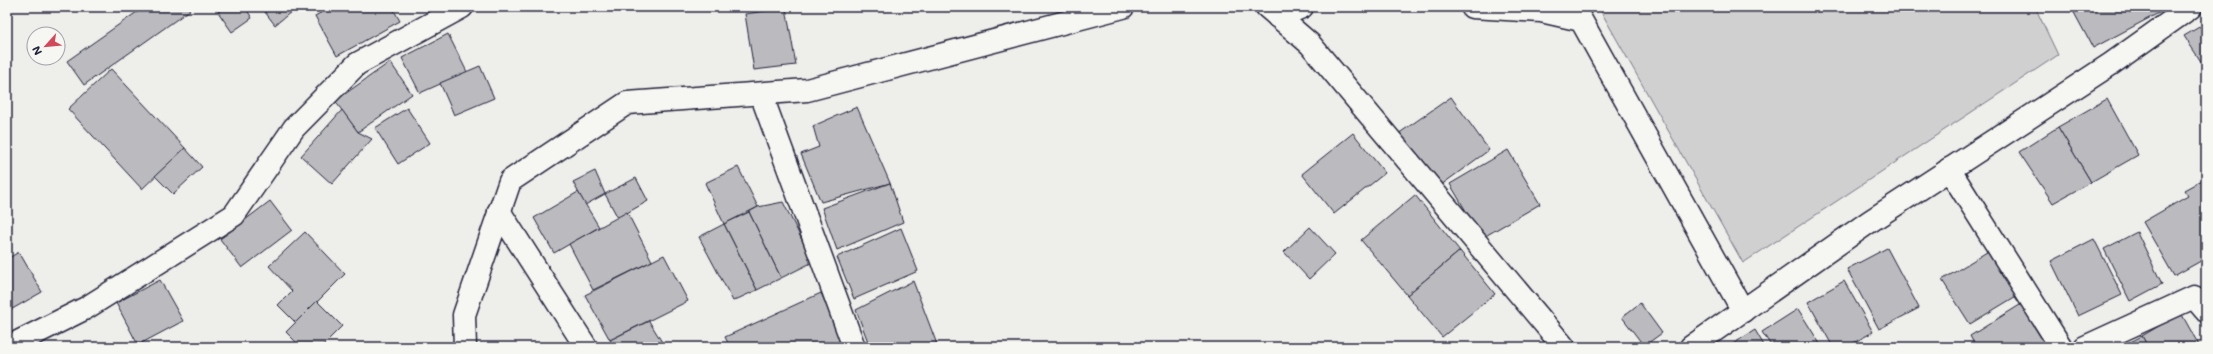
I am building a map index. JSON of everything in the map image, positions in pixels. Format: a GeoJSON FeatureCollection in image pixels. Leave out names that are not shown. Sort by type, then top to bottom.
{"type":"FeatureCollection","features":[{"type":"Feature","properties":{"kind":"street"},"geometry":{"type":"LineString","coordinates":[[8,347],[86,308],[234,215],[294,128],[357,64],[462,7]]}},
{"type":"Feature","properties":{"kind":"street"},"geometry":{"type":"LineString","coordinates":[[465,347],[464,315],[510,182],[627,103],[807,90],[1123,7]]}},
{"type":"Feature","properties":{"kind":"street"},"geometry":{"type":"LineString","coordinates":[[1273,12],[1302,7]]}},
{"type":"Feature","properties":{"kind":"street"},"geometry":{"type":"LineString","coordinates":[[1472,7],[1541,11],[1581,20],[1743,311]]}},
{"type":"Feature","properties":{"kind":"street"},"geometry":{"type":"LineString","coordinates":[[1691,347],[1869,222],[2111,64],[2191,7]]}},
{"type":"Feature","properties":{"kind":"street"},"geometry":{"type":"LineString","coordinates":[[1273,12],[1310,44],[1564,347]]}},
{"type":"Feature","properties":{"kind":"street"},"geometry":{"type":"LineString","coordinates":[[761,94],[854,347]]}},
{"type":"Feature","properties":{"kind":"street"},"geometry":{"type":"LineString","coordinates":[[1949,169],[2061,347]]}},
{"type":"Feature","properties":{"kind":"street"},"geometry":{"type":"LineString","coordinates":[[499,212],[586,347]]}},
{"type":"Feature","properties":{"kind":"street"},"geometry":{"type":"LineString","coordinates":[[2085,347],[2202,299]]}},
{"type":"Feature","properties":{"kind":"shaded area"},"geometry":{"type":"Polygon","coordinates":[[[2035,7],[2058,55],[1743,263],[1599,8],[2035,7]]]}},
{"type":"Feature","properties":{"kind":"building"},"geometry":{"type":"Polygon","coordinates":[[[144,7],[187,7],[190,10],[84,85],[67,61],[144,7]]]}},
{"type":"Feature","properties":{"kind":"building"},"geometry":{"type":"Polygon","coordinates":[[[225,7],[245,7],[252,18],[232,32],[218,12],[225,7]]]}},
{"type":"Feature","properties":{"kind":"building"},"geometry":{"type":"Polygon","coordinates":[[[261,7],[297,7],[275,25],[261,7]]]}},
{"type":"Feature","properties":{"kind":"building"},"geometry":{"type":"Polygon","coordinates":[[[331,7],[392,7],[400,21],[337,56],[315,16],[331,7]]]}},
{"type":"Feature","properties":{"kind":"building"},"geometry":{"type":"Polygon","coordinates":[[[2071,7],[2168,7],[2168,8],[2093,48],[2071,7]]]}},
{"type":"Feature","properties":{"kind":"building"},"geometry":{"type":"Polygon","coordinates":[[[786,8],[796,65],[754,70],[745,14],[786,8]]]}},
{"type":"Feature","properties":{"kind":"building"},"geometry":{"type":"Polygon","coordinates":[[[2206,23],[2206,69],[2184,36],[2206,23]]]}},
{"type":"Feature","properties":{"kind":"building"},"geometry":{"type":"Polygon","coordinates":[[[448,34],[467,72],[420,93],[402,58],[448,34]]]}},
{"type":"Feature","properties":{"kind":"building"},"geometry":{"type":"Polygon","coordinates":[[[390,62],[412,94],[358,132],[335,101],[390,62]]]}},
{"type":"Feature","properties":{"kind":"building"},"geometry":{"type":"Polygon","coordinates":[[[480,66],[494,98],[454,115],[440,83],[480,66]]]}},
{"type":"Feature","properties":{"kind":"building"},"geometry":{"type":"Polygon","coordinates":[[[111,69],[185,148],[142,189],[68,109],[111,69]]]}},
{"type":"Feature","properties":{"kind":"building"},"geometry":{"type":"Polygon","coordinates":[[[1451,97],[1489,150],[1437,188],[1398,134],[1451,97]]]}},
{"type":"Feature","properties":{"kind":"building"},"geometry":{"type":"Polygon","coordinates":[[[2107,99],[2138,155],[2091,182],[2058,127],[2107,99]]]}},
{"type":"Feature","properties":{"kind":"building"},"geometry":{"type":"Polygon","coordinates":[[[857,107],[890,183],[821,202],[801,154],[819,147],[813,126],[857,107]]]}},
{"type":"Feature","properties":{"kind":"building"},"geometry":{"type":"Polygon","coordinates":[[[407,108],[430,143],[398,164],[375,128],[407,108]]]}},
{"type":"Feature","properties":{"kind":"building"},"geometry":{"type":"Polygon","coordinates":[[[342,110],[358,132],[372,139],[332,184],[301,156],[342,110]]]}},
{"type":"Feature","properties":{"kind":"building"},"geometry":{"type":"Polygon","coordinates":[[[2058,127],[2091,182],[2053,203],[2019,152],[2058,127]]]}},
{"type":"Feature","properties":{"kind":"building"},"geometry":{"type":"Polygon","coordinates":[[[1353,133],[1385,173],[1334,214],[1302,174],[1353,133]]]}},
{"type":"Feature","properties":{"kind":"building"},"geometry":{"type":"Polygon","coordinates":[[[185,148],[202,167],[173,194],[155,176],[185,148]]]}},
{"type":"Feature","properties":{"kind":"building"},"geometry":{"type":"Polygon","coordinates":[[[1508,150],[1540,204],[1482,238],[1450,184],[1508,150]]]}},
{"type":"Feature","properties":{"kind":"building"},"geometry":{"type":"Polygon","coordinates":[[[738,167],[758,207],[724,224],[705,183],[738,167]]]}},
{"type":"Feature","properties":{"kind":"building"},"geometry":{"type":"Polygon","coordinates":[[[595,171],[605,194],[585,205],[573,182],[595,171]]]}},
{"type":"Feature","properties":{"kind":"building"},"geometry":{"type":"Polygon","coordinates":[[[636,178],[648,201],[618,218],[605,194],[636,178]]]}},
{"type":"Feature","properties":{"kind":"building"},"geometry":{"type":"Polygon","coordinates":[[[2206,178],[2206,258],[2174,276],[2143,222],[2188,196],[2184,190],[2206,178]]]}},
{"type":"Feature","properties":{"kind":"building"},"geometry":{"type":"Polygon","coordinates":[[[890,183],[903,222],[837,250],[822,208],[890,183]]]}},
{"type":"Feature","properties":{"kind":"building"},"geometry":{"type":"Polygon","coordinates":[[[578,192],[599,227],[554,253],[534,218],[578,192]]]}},
{"type":"Feature","properties":{"kind":"building"},"geometry":{"type":"Polygon","coordinates":[[[1415,195],[1460,251],[1407,295],[1361,240],[1415,195]]]}},
{"type":"Feature","properties":{"kind":"building"},"geometry":{"type":"Polygon","coordinates":[[[270,201],[292,230],[242,268],[220,239],[270,201]]]}},
{"type":"Feature","properties":{"kind":"building"},"geometry":{"type":"Polygon","coordinates":[[[783,202],[813,262],[781,278],[749,212],[758,207],[783,202]]]}},
{"type":"Feature","properties":{"kind":"building"},"geometry":{"type":"Polygon","coordinates":[[[627,212],[652,261],[593,290],[569,244],[627,212]]]}},
{"type":"Feature","properties":{"kind":"building"},"geometry":{"type":"Polygon","coordinates":[[[749,212],[781,278],[757,290],[724,224],[749,212]]]}},
{"type":"Feature","properties":{"kind":"building"},"geometry":{"type":"Polygon","coordinates":[[[724,224],[757,290],[733,301],[699,237],[724,224]]]}},
{"type":"Feature","properties":{"kind":"building"},"geometry":{"type":"Polygon","coordinates":[[[1310,227],[1335,254],[1309,279],[1284,252],[1310,227]]]}},
{"type":"Feature","properties":{"kind":"building"},"geometry":{"type":"Polygon","coordinates":[[[901,228],[918,271],[854,299],[837,257],[901,228]]]}},
{"type":"Feature","properties":{"kind":"building"},"geometry":{"type":"Polygon","coordinates":[[[305,232],[345,274],[296,323],[278,305],[292,291],[269,266],[305,232]]]}},
{"type":"Feature","properties":{"kind":"building"},"geometry":{"type":"Polygon","coordinates":[[[2137,232],[2162,284],[2130,301],[2104,249],[2137,232]]]}},
{"type":"Feature","properties":{"kind":"building"},"geometry":{"type":"Polygon","coordinates":[[[2094,239],[2122,295],[2078,316],[2051,261],[2094,239]]]}},
{"type":"Feature","properties":{"kind":"building"},"geometry":{"type":"Polygon","coordinates":[[[1887,248],[1919,308],[1879,329],[1847,269],[1887,248]]]}},
{"type":"Feature","properties":{"kind":"building"},"geometry":{"type":"Polygon","coordinates":[[[1990,250],[2018,295],[1970,324],[1942,280],[1990,250]]]}},
{"type":"Feature","properties":{"kind":"building"},"geometry":{"type":"Polygon","coordinates":[[[1460,251],[1495,294],[1442,337],[1407,295],[1460,251]]]}},
{"type":"Feature","properties":{"kind":"building"},"geometry":{"type":"Polygon","coordinates":[[[19,252],[42,292],[7,312],[7,259],[19,252]]]}},
{"type":"Feature","properties":{"kind":"building"},"geometry":{"type":"Polygon","coordinates":[[[664,255],[688,301],[610,340],[585,295],[664,255]]]}},
{"type":"Feature","properties":{"kind":"building"},"geometry":{"type":"Polygon","coordinates":[[[160,280],[183,321],[138,345],[116,303],[160,280]]]}},
{"type":"Feature","properties":{"kind":"building"},"geometry":{"type":"Polygon","coordinates":[[[913,281],[938,347],[870,347],[856,310],[913,281]]]}},
{"type":"Feature","properties":{"kind":"building"},"geometry":{"type":"Polygon","coordinates":[[[1844,281],[1873,332],[1846,347],[1833,347],[1808,302],[1844,281]]]}},
{"type":"Feature","properties":{"kind":"building"},"geometry":{"type":"Polygon","coordinates":[[[821,293],[846,347],[730,347],[725,337],[821,293]]]}},
{"type":"Feature","properties":{"kind":"building"},"geometry":{"type":"Polygon","coordinates":[[[317,301],[342,326],[321,347],[301,347],[286,332],[317,301]]]}},
{"type":"Feature","properties":{"kind":"building"},"geometry":{"type":"Polygon","coordinates":[[[1640,303],[1662,333],[1644,346],[1622,317],[1640,303]]]}},
{"type":"Feature","properties":{"kind":"building"},"geometry":{"type":"Polygon","coordinates":[[[2023,303],[2050,347],[1976,347],[1970,336],[2023,303]]]}},
{"type":"Feature","properties":{"kind":"building"},"geometry":{"type":"Polygon","coordinates":[[[1798,309],[1822,347],[1772,347],[1762,332],[1798,309]]]}},
{"type":"Feature","properties":{"kind":"building"},"geometry":{"type":"Polygon","coordinates":[[[2181,313],[2200,347],[2148,347],[2142,336],[2181,313]]]}},
{"type":"Feature","properties":{"kind":"building"},"geometry":{"type":"Polygon","coordinates":[[[649,321],[665,347],[615,347],[610,340],[649,321]]]}},
{"type":"Feature","properties":{"kind":"building"},"geometry":{"type":"Polygon","coordinates":[[[1755,330],[1765,347],[1728,347],[1755,330]]]}},
{"type":"Feature","properties":{"kind":"building"},"geometry":{"type":"Polygon","coordinates":[[[2142,336],[2148,347],[2121,347],[2142,336]]]}}]}
